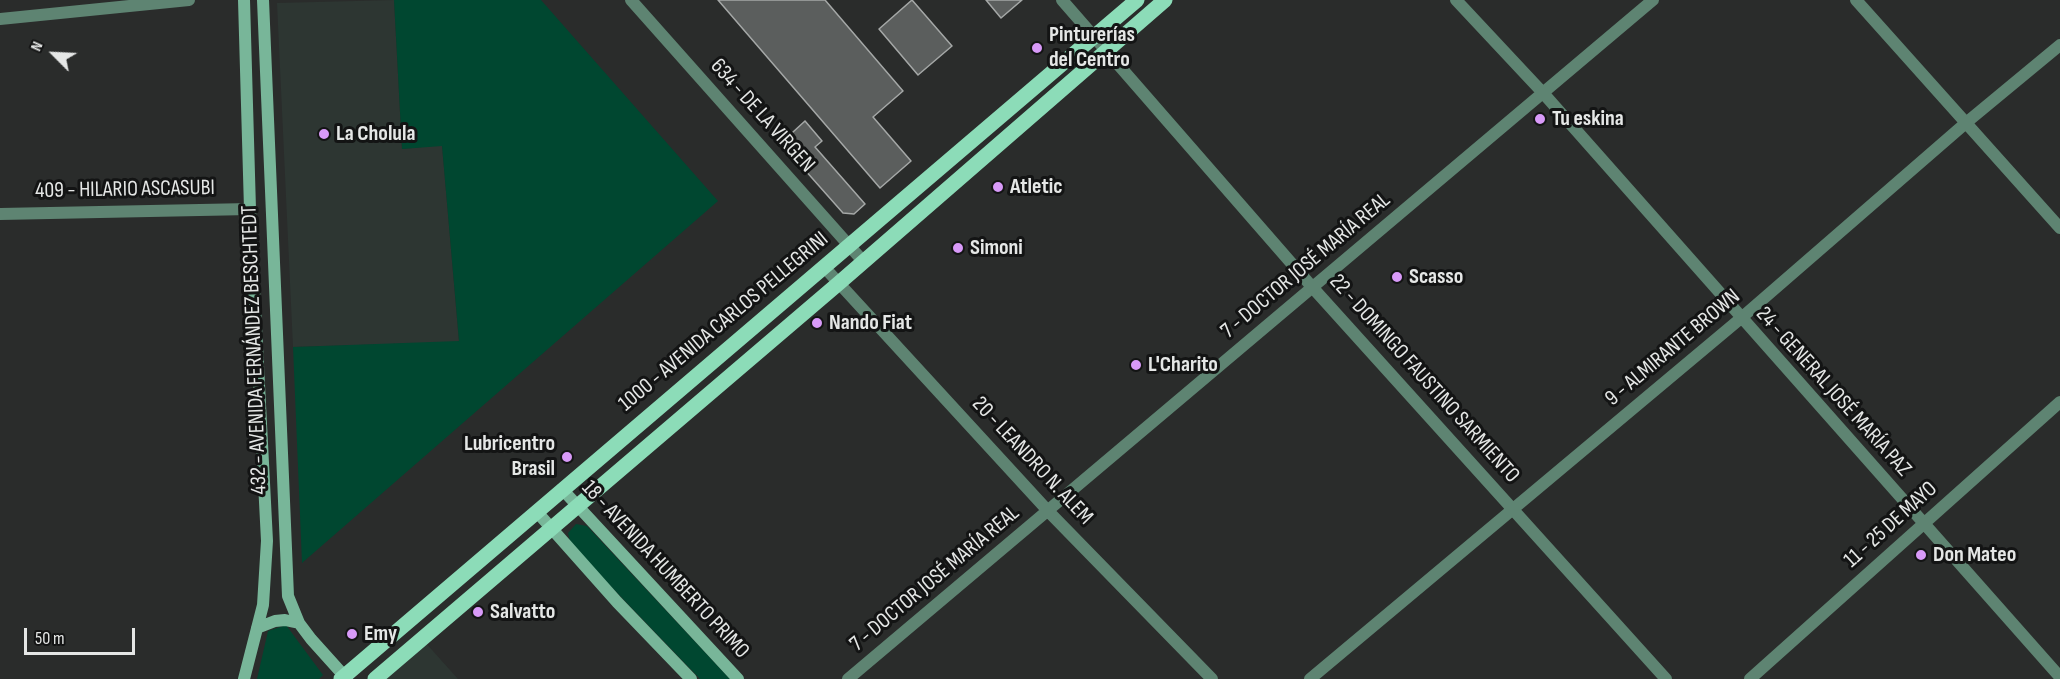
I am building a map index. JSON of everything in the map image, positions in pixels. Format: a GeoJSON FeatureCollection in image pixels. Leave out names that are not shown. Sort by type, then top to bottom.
{"type":"FeatureCollection","features":[{"type":"Feature","properties":{"kind":"main road","name":"432 - AVENIDA FERNÁNDEZ BESCHTEDT"},"geometry":{"type":"LineString","coordinates":[[244,0],[250,209],[267,541],[266,588],[244,679]]}},
{"type":"Feature","properties":{"kind":"main road","name":"432 - AVENIDA FERNÁNDEZ BESCHTEDT"},"geometry":{"type":"LineString","coordinates":[[263,0],[283,539],[288,596],[299,623],[344,678]]}},
{"type":"Feature","properties":{"kind":"main road","name":"1000 - AVENIDA CARLOS PELLEGRINI"},"geometry":{"type":"LineString","coordinates":[[344,678],[562,489],[825,268],[1137,0]]}},
{"type":"Feature","properties":{"kind":"main road","name":"1000 - AVENIDA CARLOS PELLEGRINI"},"geometry":{"type":"LineString","coordinates":[[375,679],[576,505],[839,283],[862,260],[1165,0]]}},
{"type":"Feature","properties":{"kind":"main road","name":"18 - AVENIDA HUMBERTO PRIMO"},"geometry":{"type":"LineString","coordinates":[[562,489],[738,679]]}},
{"type":"Feature","properties":{"kind":"main road"},"geometry":{"type":"LineString","coordinates":[[537,512],[617,603],[691,679]]}},
{"type":"Feature","properties":{"kind":"main road"},"geometry":{"type":"LineString","coordinates":[[257,628],[275,621],[299,623]]}},
{"type":"Feature","properties":{"kind":"street"},"geometry":{"type":"LineString","coordinates":[[0,19],[189,0]]}},
{"type":"Feature","properties":{"kind":"street","name":"634 - DE LA VIRGEN"},"geometry":{"type":"LineString","coordinates":[[631,0],[862,260]]}},
{"type":"Feature","properties":{"kind":"street","name":"22 - DOMINGO FAUSTINO SARMIENTO"},"geometry":{"type":"LineString","coordinates":[[1062,0],[1104,52],[1313,288],[1666,679]]}},
{"type":"Feature","properties":{"kind":"street","name":"24 - GENERAL JOSÉ MARÍA PAZ"},"geometry":{"type":"LineString","coordinates":[[1456,0],[1544,94],[1740,319],[2060,677]]}},
{"type":"Feature","properties":{"kind":"street","name":"7 - DOCTOR JOSÉ MARÍA REAL"},"geometry":{"type":"LineString","coordinates":[[848,679],[1049,512],[1653,0]]}},
{"type":"Feature","properties":{"kind":"street"},"geometry":{"type":"LineString","coordinates":[[1856,0],[2060,228]]}},
{"type":"Feature","properties":{"kind":"street","name":"9 - ALMIRANTE BROWN"},"geometry":{"type":"LineString","coordinates":[[1310,679],[1740,319],[1967,122],[2060,45]]}},
{"type":"Feature","properties":{"kind":"street","name":"409 - HILARIO ASCASUBI"},"geometry":{"type":"LineString","coordinates":[[0,214],[250,209]]}},
{"type":"Feature","properties":{"kind":"street","name":"20 - LEANDRO N. ALEM"},"geometry":{"type":"LineString","coordinates":[[825,268],[1049,512],[1212,679]]}},
{"type":"Feature","properties":{"kind":"street","name":"11 - 25 DE MAYO"},"geometry":{"type":"LineString","coordinates":[[1750,679],[2060,402]]}},
{"type":"Feature","properties":{"kind":"shaded area"},"geometry":{"type":"Polygon","coordinates":[[[394,0],[402,149],[442,145],[459,342],[293,347],[277,3],[394,0]]]}},
{"type":"Feature","properties":{"kind":"shaded area"},"geometry":{"type":"Polygon","coordinates":[[[424,641],[458,679],[382,679],[424,641]]]}},
{"type":"Feature","properties":{"kind":"green space"},"geometry":{"type":"Polygon","coordinates":[[[394,0],[541,0],[718,201],[302,563],[293,347],[459,341],[442,146],[402,149],[394,0]]]}},
{"type":"Feature","properties":{"kind":"green space"},"geometry":{"type":"Polygon","coordinates":[[[576,524],[587,526],[730,679],[700,679],[571,545],[568,533],[576,524]]]}},
{"type":"Feature","properties":{"kind":"green space"},"geometry":{"type":"Polygon","coordinates":[[[286,625],[323,675],[319,679],[257,679],[268,631],[286,625]]]}},
{"type":"Feature","properties":{"kind":"building"},"geometry":{"type":"Polygon","coordinates":[[[718,0],[825,0],[903,91],[873,117],[911,161],[880,188],[718,0]]]}},
{"type":"Feature","properties":{"kind":"building"},"geometry":{"type":"Polygon","coordinates":[[[912,0],[952,46],[918,75],[879,29],[912,0]]]}},
{"type":"Feature","properties":{"kind":"building"},"geometry":{"type":"Polygon","coordinates":[[[986,0],[1022,0],[1001,18],[986,0]]]}},
{"type":"Feature","properties":{"kind":"building"},"geometry":{"type":"Polygon","coordinates":[[[805,121],[822,141],[815,147],[865,204],[854,214],[843,213],[781,143],[805,121]]]}},
{"type":"Feature","properties":{"kind":"place","name":"Pinturerías del Centro"},"geometry":{"type":"Point","coordinates":[1037,48]}},
{"type":"Feature","properties":{"kind":"place","name":"Tu eskina"},"geometry":{"type":"Point","coordinates":[1540,119]}},
{"type":"Feature","properties":{"kind":"place","name":"La Cholula"},"geometry":{"type":"Point","coordinates":[324,134]}},
{"type":"Feature","properties":{"kind":"place","name":"Atletic"},"geometry":{"type":"Point","coordinates":[998,187]}},
{"type":"Feature","properties":{"kind":"place","name":"Simoni"},"geometry":{"type":"Point","coordinates":[958,248]}},
{"type":"Feature","properties":{"kind":"place","name":"Scasso"},"geometry":{"type":"Point","coordinates":[1397,277]}},
{"type":"Feature","properties":{"kind":"place","name":"Nando Fiat"},"geometry":{"type":"Point","coordinates":[817,323]}},
{"type":"Feature","properties":{"kind":"place","name":"L'Charito"},"geometry":{"type":"Point","coordinates":[1136,365]}},
{"type":"Feature","properties":{"kind":"place","name":"Lubricentro Brasil"},"geometry":{"type":"Point","coordinates":[567,457]}},
{"type":"Feature","properties":{"kind":"place","name":"Don Mateo"},"geometry":{"type":"Point","coordinates":[1921,555]}},
{"type":"Feature","properties":{"kind":"place","name":"Salvatto"},"geometry":{"type":"Point","coordinates":[478,612]}},
{"type":"Feature","properties":{"kind":"place","name":"Emy"},"geometry":{"type":"Point","coordinates":[352,634]}}]}
